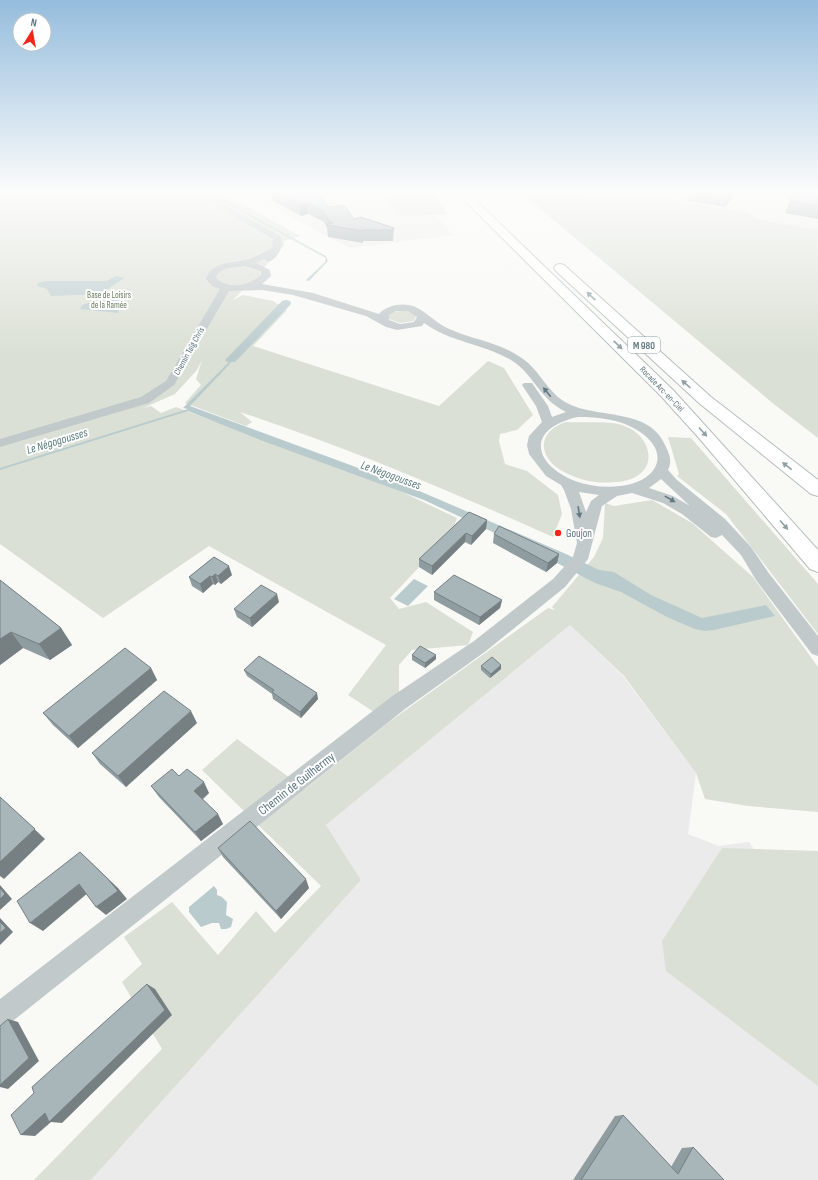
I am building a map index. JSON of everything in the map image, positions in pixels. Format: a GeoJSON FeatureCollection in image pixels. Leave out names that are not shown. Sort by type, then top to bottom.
{"type":"FeatureCollection","features":[{"type":"Feature","properties":{"kind":"highway","name":"Rocade Arc-en-Ciel"},"geometry":{"type":"LineString","coordinates":[[516,246],[667,393],[705,434],[818,564]]}},
{"type":"Feature","properties":{"kind":"highway","name":"Rocade Arc-en-Ciel"},"geometry":{"type":"LineString","coordinates":[[537,246],[705,400],[818,490]]}},
{"type":"Feature","properties":{"kind":"street"},"geometry":{"type":"LineString","coordinates":[[248,286],[260,282],[274,251],[278,246]]}},
{"type":"Feature","properties":{"kind":"street"},"geometry":{"type":"LineString","coordinates":[[274,251],[244,263],[227,265],[214,271],[211,275],[211,279],[213,282],[226,287],[248,286],[270,288],[297,292],[349,304],[393,309],[412,309],[442,330],[514,357],[531,371],[548,395],[558,404],[578,413]]}},
{"type":"Feature","properties":{"kind":"street"},"geometry":{"type":"LineString","coordinates":[[244,263],[264,272],[282,286],[297,292],[370,314],[392,326],[453,337],[507,358],[513,364],[542,406],[548,422]]}},
{"type":"Feature","properties":{"kind":"street","name":"Chemin Taïg Chris"},"geometry":{"type":"LineString","coordinates":[[0,443],[126,406],[156,394],[170,383],[177,373],[226,287]]}},
{"type":"Feature","properties":{"kind":"street"},"geometry":{"type":"LineString","coordinates":[[384,321],[384,314],[393,309]]}},
{"type":"Feature","properties":{"kind":"street"},"geometry":{"type":"LineString","coordinates":[[404,327],[418,324],[422,317]]}},
{"type":"Feature","properties":{"kind":"street"},"geometry":{"type":"LineString","coordinates":[[566,482],[586,488],[614,492],[633,489],[646,484],[655,478],[661,470],[664,460],[662,449],[655,439],[631,422],[597,413],[565,415],[548,422],[540,429],[535,437],[534,446],[536,456],[543,465],[566,482],[574,491],[576,498],[578,559]]}},
{"type":"Feature","properties":{"kind":"street"},"geometry":{"type":"LineString","coordinates":[[661,470],[672,483],[720,523],[746,551],[762,576],[818,649]]}},
{"type":"Feature","properties":{"kind":"street"},"geometry":{"type":"LineString","coordinates":[[633,489],[650,492],[674,501],[716,534],[762,576]]}},
{"type":"Feature","properties":{"kind":"street"},"geometry":{"type":"LineString","coordinates":[[578,559],[596,504],[614,492]]}},
{"type":"Feature","properties":{"kind":"street","name":"Chemin de Guilhermy"},"geometry":{"type":"LineString","coordinates":[[0,1014],[398,703],[480,646],[558,583],[578,559]]}},
{"type":"Feature","properties":{"kind":"shaded area"},"geometry":{"type":"Polygon","coordinates":[[[304,246],[308,246],[326,256],[328,261],[309,281],[306,280],[325,262],[326,258],[304,246]]]}},
{"type":"Feature","properties":{"kind":"shaded area"},"geometry":{"type":"Polygon","coordinates":[[[346,246],[365,246],[350,248],[346,246]]]}},
{"type":"Feature","properties":{"kind":"shaded area"},"geometry":{"type":"Polygon","coordinates":[[[117,276],[124,278],[101,294],[51,296],[47,289],[37,286],[38,283],[46,281],[106,281],[117,276]]]}},
{"type":"Feature","properties":{"kind":"shaded area"},"geometry":{"type":"Polygon","coordinates":[[[110,297],[122,298],[117,305],[119,309],[118,313],[80,309],[82,305],[110,297]]]}},
{"type":"Feature","properties":{"kind":"shaded area"},"geometry":{"type":"Polygon","coordinates":[[[285,302],[287,303],[190,406],[410,487],[566,554],[599,570],[614,572],[651,595],[702,618],[766,605],[775,616],[714,630],[705,631],[695,629],[667,617],[621,592],[595,583],[540,554],[424,500],[263,441],[188,411],[0,470],[0,468],[188,409],[183,408],[253,338],[285,302]]]}},
{"type":"Feature","properties":{"kind":"shaded area"},"geometry":{"type":"Polygon","coordinates":[[[414,579],[428,586],[408,606],[394,599],[414,579]]]}},
{"type":"Feature","properties":{"kind":"shaded area"},"geometry":{"type":"Polygon","coordinates":[[[570,625],[623,676],[696,773],[688,834],[719,846],[749,842],[762,861],[818,1045],[818,1180],[91,1180],[361,880],[326,825],[570,625]]]}},
{"type":"Feature","properties":{"kind":"shaded area"},"geometry":{"type":"Polygon","coordinates":[[[214,886],[217,890],[217,895],[222,897],[227,902],[226,915],[233,919],[231,927],[226,929],[221,929],[219,923],[212,923],[201,927],[189,912],[189,907],[214,886]]]}},
{"type":"Feature","properties":{"kind":"green space","name":"Base de Loisirs de la Ramée"},"geometry":{"type":"Polygon","coordinates":[[[0,246],[283,246],[261,271],[260,277],[248,284],[233,300],[243,295],[273,301],[287,310],[253,346],[439,406],[488,361],[504,368],[533,415],[517,430],[500,434],[499,441],[505,464],[527,471],[558,495],[562,514],[553,537],[437,486],[320,440],[240,412],[252,422],[246,426],[185,403],[201,385],[196,379],[202,360],[197,370],[175,394],[143,408],[151,406],[161,413],[176,407],[400,491],[457,518],[452,532],[390,598],[399,609],[426,602],[473,632],[468,645],[412,650],[399,665],[399,693],[374,712],[348,695],[386,645],[209,546],[103,618],[0,544],[0,246]]]}},
{"type":"Feature","properties":{"kind":"green space"},"geometry":{"type":"Polygon","coordinates":[[[585,246],[818,246],[818,438],[775,405],[585,246]]]}},
{"type":"Feature","properties":{"kind":"green space"},"geometry":{"type":"Polygon","coordinates":[[[407,310],[416,316],[414,321],[400,323],[389,319],[388,316],[393,312],[407,310]]]}},
{"type":"Feature","properties":{"kind":"green space"},"geometry":{"type":"Polygon","coordinates":[[[566,422],[612,423],[631,429],[640,436],[646,446],[648,455],[647,465],[641,473],[631,479],[616,482],[603,483],[590,481],[566,473],[550,461],[544,446],[545,439],[549,432],[566,422]]]}},
{"type":"Feature","properties":{"kind":"green space"},"geometry":{"type":"Polygon","coordinates":[[[668,437],[691,438],[818,584],[818,634],[726,514],[677,476],[679,474],[668,437]]]}},
{"type":"Feature","properties":{"kind":"green space"},"geometry":{"type":"Polygon","coordinates":[[[652,500],[692,523],[753,577],[818,667],[818,812],[748,806],[705,799],[696,773],[624,676],[570,625],[326,825],[361,880],[91,1180],[34,1180],[162,1049],[122,982],[142,964],[124,937],[172,902],[218,955],[256,911],[275,933],[321,886],[202,770],[237,739],[305,789],[389,722],[548,608],[555,610],[552,607],[594,557],[603,538],[605,503],[614,506],[652,500]]]}},
{"type":"Feature","properties":{"kind":"green space"},"geometry":{"type":"Polygon","coordinates":[[[722,848],[818,851],[818,1086],[666,971],[662,941],[722,848]]]}},
{"type":"Feature","properties":{"kind":"building"},"geometry":{"type":"Polygon","coordinates":[[[469,512],[487,520],[472,536],[466,533],[432,566],[419,559],[469,512]]]}},
{"type":"Feature","properties":{"kind":"building"},"geometry":{"type":"Polygon","coordinates":[[[499,526],[559,554],[548,563],[494,534],[499,526]]]}},
{"type":"Feature","properties":{"kind":"building"},"geometry":{"type":"Polygon","coordinates":[[[214,557],[229,566],[218,576],[215,574],[212,577],[210,576],[200,584],[189,577],[214,557]]]}},
{"type":"Feature","properties":{"kind":"building"},"geometry":{"type":"Polygon","coordinates":[[[454,575],[502,600],[480,617],[434,592],[454,575]]]}},
{"type":"Feature","properties":{"kind":"building"},"geometry":{"type":"Polygon","coordinates":[[[0,580],[61,628],[39,644],[11,632],[0,639],[0,580]]]}},
{"type":"Feature","properties":{"kind":"building"},"geometry":{"type":"Polygon","coordinates":[[[261,585],[277,594],[250,618],[234,609],[261,585]]]}},
{"type":"Feature","properties":{"kind":"building"},"geometry":{"type":"Polygon","coordinates":[[[420,646],[436,655],[425,663],[412,655],[420,646]]]}},
{"type":"Feature","properties":{"kind":"building"},"geometry":{"type":"Polygon","coordinates":[[[125,648],[151,668],[69,736],[43,713],[125,648]]]}},
{"type":"Feature","properties":{"kind":"building"},"geometry":{"type":"Polygon","coordinates":[[[259,656],[317,693],[300,712],[272,692],[274,690],[244,670],[259,656]]]}},
{"type":"Feature","properties":{"kind":"building"},"geometry":{"type":"Polygon","coordinates":[[[492,657],[501,665],[491,674],[481,666],[492,657]]]}},
{"type":"Feature","properties":{"kind":"building"},"geometry":{"type":"Polygon","coordinates":[[[164,691],[191,711],[118,776],[92,753],[164,691]]]}},
{"type":"Feature","properties":{"kind":"building"},"geometry":{"type":"Polygon","coordinates":[[[172,769],[179,776],[187,769],[204,782],[194,791],[218,814],[195,832],[151,786],[172,769]]]}},
{"type":"Feature","properties":{"kind":"building"},"geometry":{"type":"Polygon","coordinates":[[[0,797],[35,829],[0,862],[0,797]]]}},
{"type":"Feature","properties":{"kind":"building"},"geometry":{"type":"Polygon","coordinates":[[[250,821],[306,879],[276,911],[218,848],[250,821]]]}},
{"type":"Feature","properties":{"kind":"building"},"geometry":{"type":"Polygon","coordinates":[[[80,852],[108,879],[118,891],[96,907],[79,884],[30,923],[17,901],[80,852]]]}},
{"type":"Feature","properties":{"kind":"building"},"geometry":{"type":"Polygon","coordinates":[[[0,888],[5,894],[0,899],[0,888]]]}},
{"type":"Feature","properties":{"kind":"building"},"geometry":{"type":"Polygon","coordinates":[[[0,922],[6,928],[0,933],[0,922]]]}},
{"type":"Feature","properties":{"kind":"building"},"geometry":{"type":"Polygon","coordinates":[[[147,984],[165,1010],[49,1122],[45,1113],[21,1135],[11,1115],[34,1093],[32,1087],[147,984]]]}},
{"type":"Feature","properties":{"kind":"building"},"geometry":{"type":"Polygon","coordinates":[[[8,1019],[29,1058],[0,1085],[0,1026],[8,1019]]]}},
{"type":"Feature","properties":{"kind":"building"},"geometry":{"type":"Polygon","coordinates":[[[623,1115],[678,1174],[693,1147],[724,1180],[581,1180],[623,1115]]]}},
{"type":"Feature","properties":{"kind":"waterway"},"geometry":{"type":"LineString","coordinates":[[231,360],[286,303]]}},
{"type":"Feature","properties":{"kind":"place","name":"Goujon"},"geometry":{"type":"Point","coordinates":[558,533]}},
{"type":"Feature","properties":{"kind":"water label","name":"Le Négogousses"},"geometry":{"type":"Point","coordinates":[57,441]}},
{"type":"Feature","properties":{"kind":"water label","name":"Le Négogousses"},"geometry":{"type":"Point","coordinates":[391,475]}}]}
